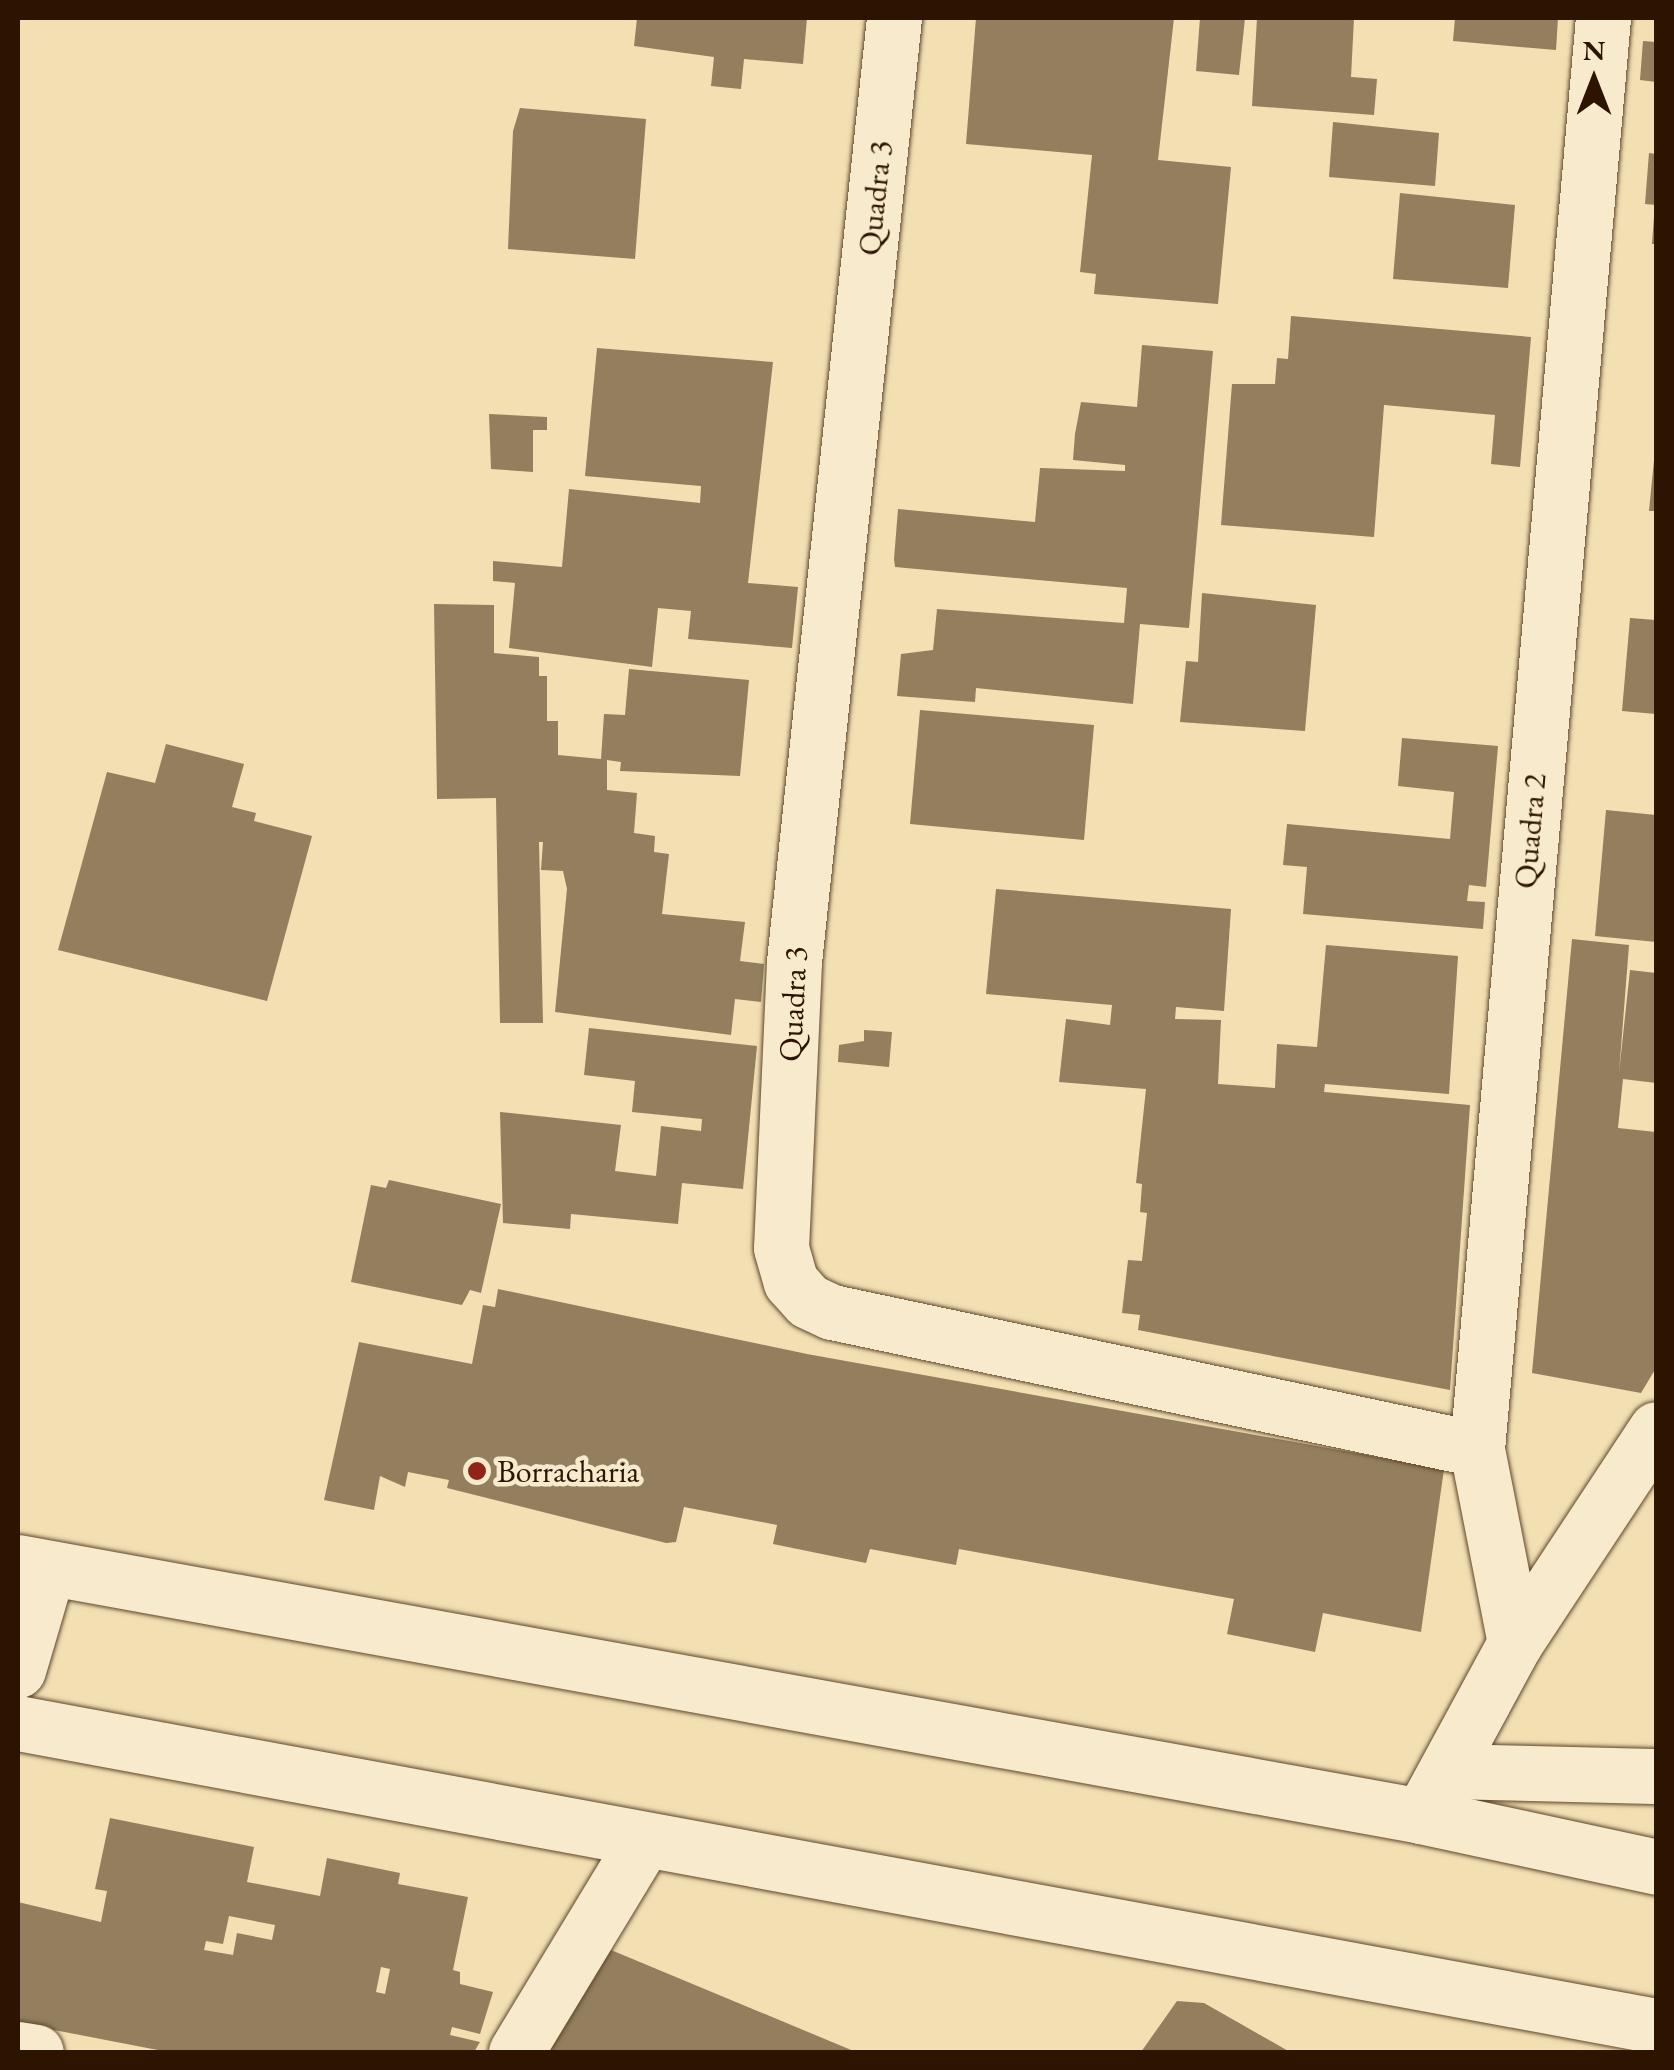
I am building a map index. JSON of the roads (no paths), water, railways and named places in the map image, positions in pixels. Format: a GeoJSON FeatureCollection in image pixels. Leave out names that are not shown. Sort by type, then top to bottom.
{"type":"FeatureCollection","features":[{"type":"Feature","properties":{"kind":"street","name":"Quadra 3"},"geometry":{"type":"LineString","coordinates":[[894,18],[794,962],[782,1248],[791,1282],[808,1302],[832,1312],[1478,1448]]}},
{"type":"Feature","properties":{"kind":"street","name":"Quadra 2"},"geometry":{"type":"LineString","coordinates":[[1515,1643],[1478,1448],[1603,18]]}},
{"type":"Feature","properties":{"kind":"street"},"geometry":{"type":"LineString","coordinates":[[1433,1794],[1515,1643],[1656,1429]]}},
{"type":"Feature","properties":{"kind":"street"},"geometry":{"type":"LineString","coordinates":[[18,1670],[33,1565],[1433,1794],[1656,1867]]}},
{"type":"Feature","properties":{"kind":"street"},"geometry":{"type":"LineString","coordinates":[[18,1723],[1656,2026]]}},
{"type":"Feature","properties":{"kind":"street"},"geometry":{"type":"LineString","coordinates":[[1433,1794],[1656,1776]]}},
{"type":"Feature","properties":{"kind":"street"},"geometry":{"type":"LineString","coordinates":[[516,2052],[644,1841]]}},
{"type":"Feature","properties":{"kind":"street"},"geometry":{"type":"LineString","coordinates":[[18,2049],[36,2052]]}},
{"type":"Feature","properties":{"kind":"place","name":"Borracharia"},"geometry":{"type":"Point","coordinates":[477,1471]}}]}
